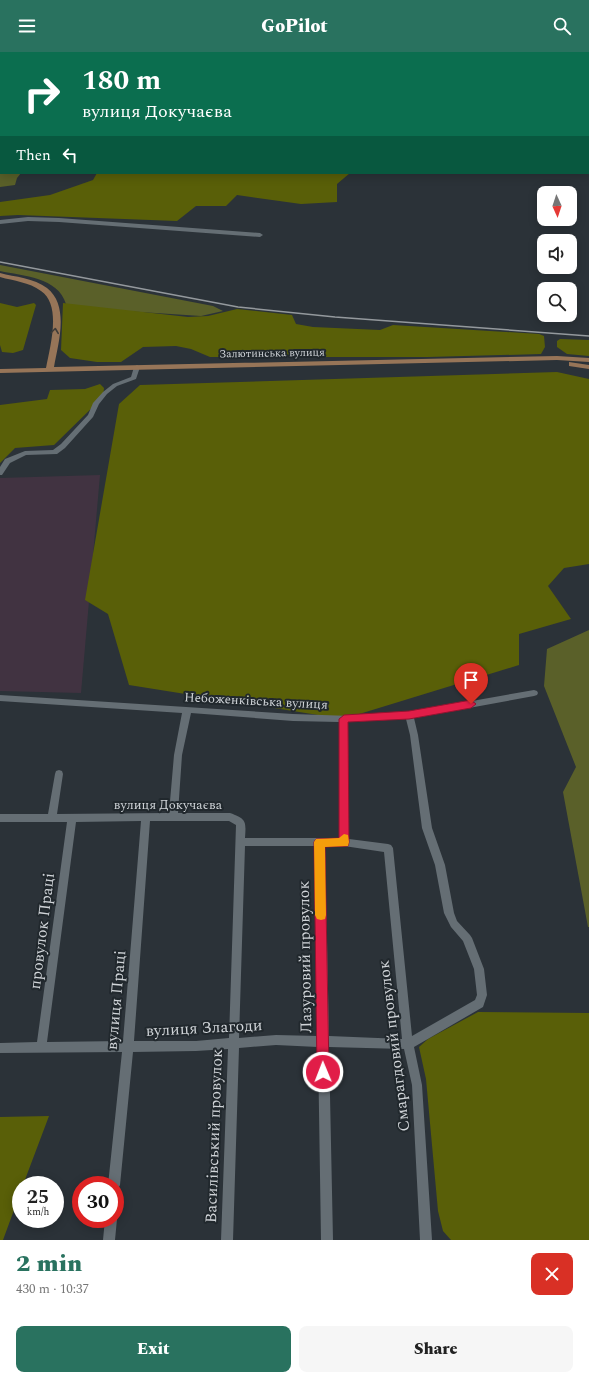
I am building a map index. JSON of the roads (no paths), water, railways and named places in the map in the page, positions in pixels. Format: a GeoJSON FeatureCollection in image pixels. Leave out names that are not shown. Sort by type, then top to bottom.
{"type":"FeatureCollection","features":[{"type":"Feature","properties":{"kind":"main road"},"geometry":{"type":"LineString","coordinates":[[0,275],[28,282],[46,290],[55,303],[57,317],[50,370]]}},
{"type":"Feature","properties":{"kind":"main road"},"geometry":{"type":"LineString","coordinates":[[544,359],[589,360]]}},
{"type":"Feature","properties":{"kind":"main road"},"geometry":{"type":"LineString","coordinates":[[544,359],[589,367]]}},
{"type":"Feature","properties":{"kind":"main road","name":"Залютинська вулиця"},"geometry":{"type":"LineString","coordinates":[[0,371],[544,359]]}},
{"type":"Feature","properties":{"kind":"street"},"geometry":{"type":"LineString","coordinates":[[0,222],[28,219],[59,220],[260,235]]}},
{"type":"Feature","properties":{"kind":"street"},"geometry":{"type":"LineString","coordinates":[[0,473],[7,461],[25,453],[55,452],[63,446],[90,416],[96,403],[105,393],[115,385],[134,378],[137,367]]}},
{"type":"Feature","properties":{"kind":"street","name":"Небоженківська вулиця"},"geometry":{"type":"LineString","coordinates":[[0,698],[292,718],[344,719],[409,715],[534,693]]}},
{"type":"Feature","properties":{"kind":"street"},"geometry":{"type":"LineString","coordinates":[[173,818],[178,755],[187,710]]}},
{"type":"Feature","properties":{"kind":"street"},"geometry":{"type":"LineString","coordinates":[[408,1044],[479,1003],[482,995],[479,969],[467,938],[454,924],[449,913],[440,865],[427,828],[414,735],[409,715]]}},
{"type":"Feature","properties":{"kind":"street"},"geometry":{"type":"LineString","coordinates":[[240,842],[344,842],[344,719]]}},
{"type":"Feature","properties":{"kind":"street"},"geometry":{"type":"LineString","coordinates":[[52,818],[59,774]]}},
{"type":"Feature","properties":{"kind":"street","name":"вулиця Докучаєва"},"geometry":{"type":"LineString","coordinates":[[0,818],[230,817],[240,824],[240,842]]}},
{"type":"Feature","properties":{"kind":"street","name":"провулок Праці"},"geometry":{"type":"LineString","coordinates":[[41,1048],[72,818]]}},
{"type":"Feature","properties":{"kind":"street","name":"вулиця Праці"},"geometry":{"type":"LineString","coordinates":[[115,1176],[128,1047],[146,818]]}},
{"type":"Feature","properties":{"kind":"street","name":"Василівський провулок"},"geometry":{"type":"LineString","coordinates":[[227,1240],[232,1044],[240,842]]}},
{"type":"Feature","properties":{"kind":"street","name":"Лазуровий провулок"},"geometry":{"type":"LineString","coordinates":[[320,842],[327,1240]]}},
{"type":"Feature","properties":{"kind":"street","name":"Смарагдовий провулок"},"geometry":{"type":"LineString","coordinates":[[344,842],[388,848],[408,1044],[417,1085],[426,1240]]}},
{"type":"Feature","properties":{"kind":"street","name":"вулиця Злагоди"},"geometry":{"type":"LineString","coordinates":[[0,1048],[196,1046],[276,1040],[408,1044]]}},
{"type":"Feature","properties":{"kind":"street"},"geometry":{"type":"LineString","coordinates":[[109,1240],[110,1228]]}},
{"type":"Feature","properties":{"kind":"railway"},"geometry":{"type":"LineString","coordinates":[[0,262],[238,307],[335,317],[589,336]]}}]}
